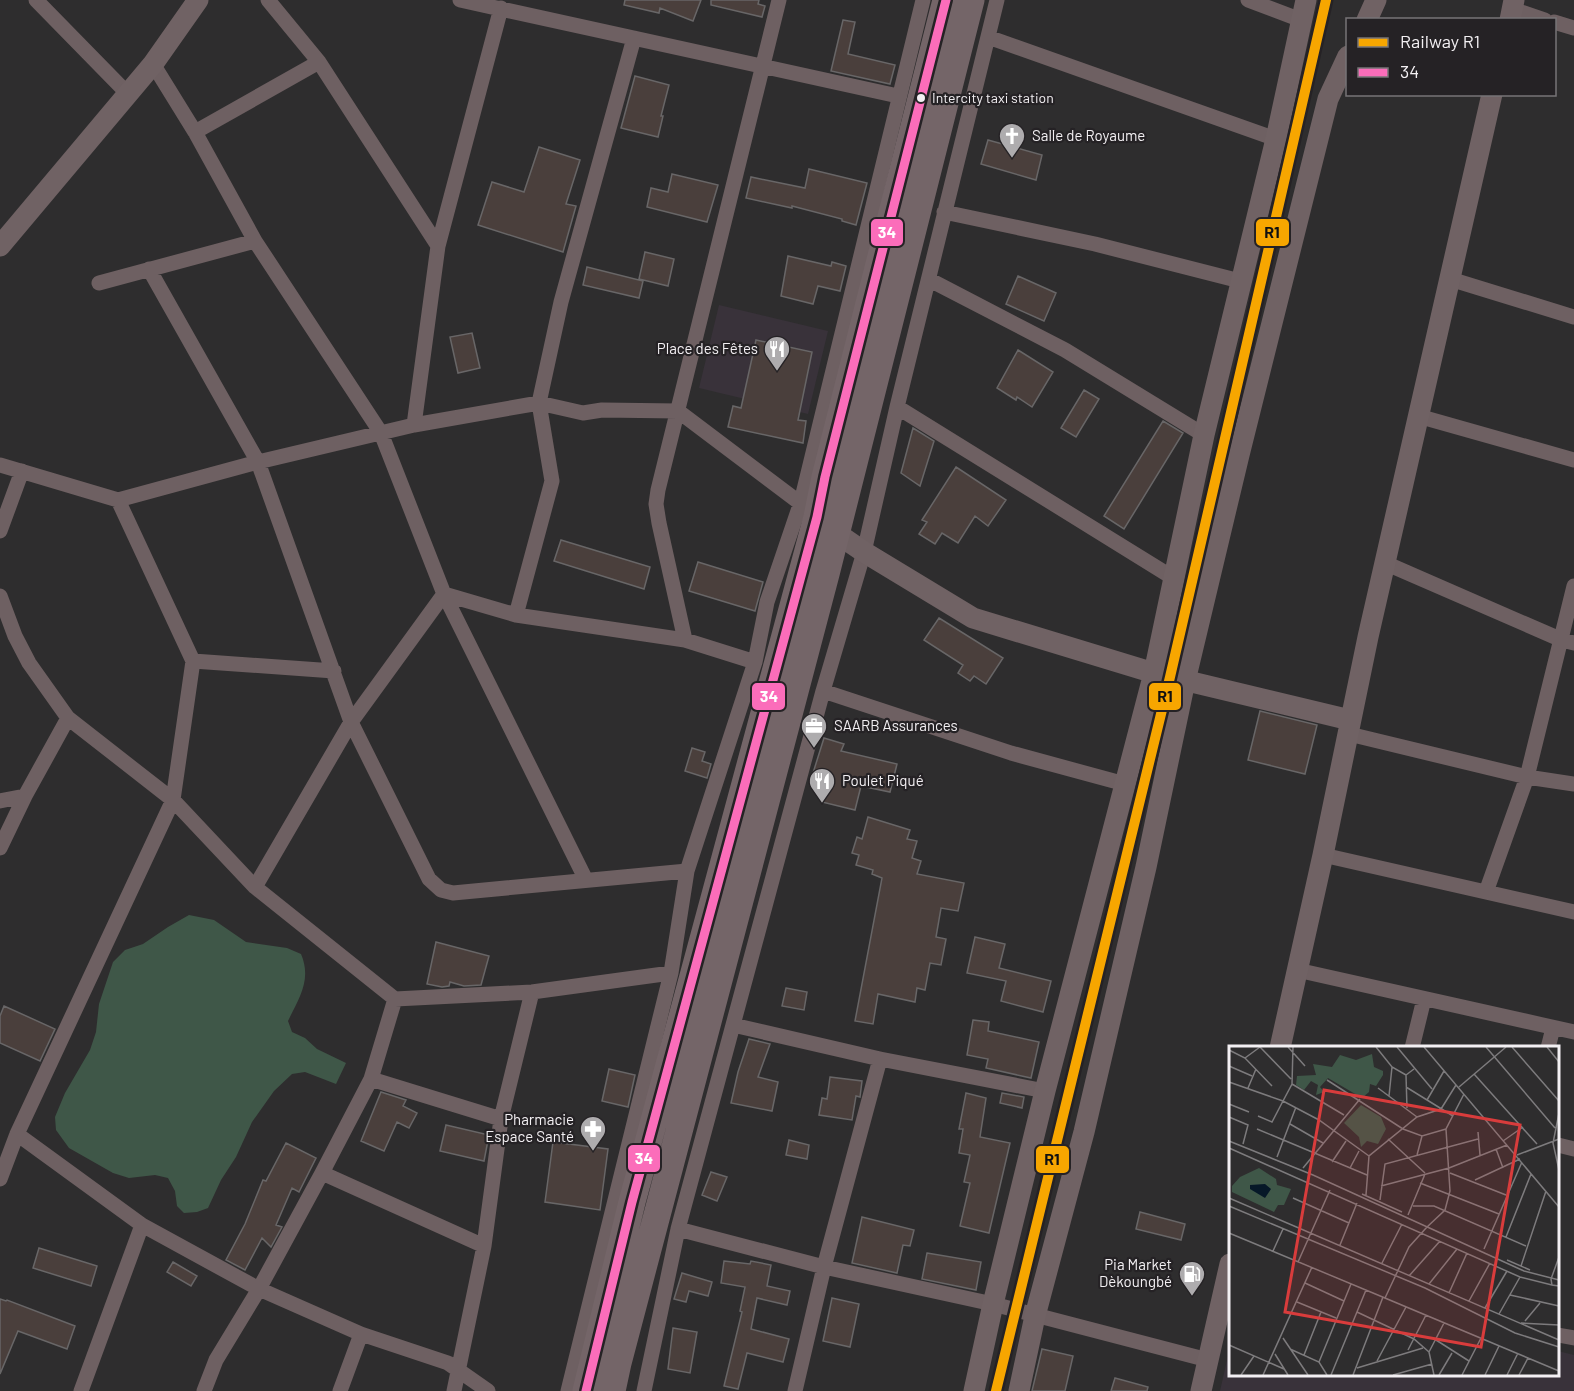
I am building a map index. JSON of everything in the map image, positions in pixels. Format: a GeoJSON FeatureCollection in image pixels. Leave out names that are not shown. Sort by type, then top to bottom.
{"type":"FeatureCollection","features":[{"type":"Feature","properties":{"kind":"highway"},"geometry":{"type":"LineString","coordinates":[[612,1391],[818,518],[825,477],[946,0]]}},
{"type":"Feature","properties":{"kind":"highway"},"geometry":{"type":"LineString","coordinates":[[586,1391],[635,1191],[818,518],[971,0]]}},
{"type":"Feature","properties":{"kind":"main road"},"geometry":{"type":"LineString","coordinates":[[0,246],[153,64],[198,0]]}},
{"type":"Feature","properties":{"kind":"main road"},"geometry":{"type":"LineString","coordinates":[[1368,18],[1376,0]]}},
{"type":"Feature","properties":{"kind":"main road"},"geometry":{"type":"LineString","coordinates":[[974,1391],[1045,1091],[1154,673],[1204,435],[1276,139],[1303,10]]}},
{"type":"Feature","properties":{"kind":"main road"},"geometry":{"type":"LineString","coordinates":[[1019,1391],[1035,1316],[1084,1132],[1146,867],[1185,681],[1244,432],[1328,99],[1346,58]]}},
{"type":"Feature","properties":{"kind":"main road"},"geometry":{"type":"LineString","coordinates":[[1280,1046],[1385,563],[1492,96]]}},
{"type":"Feature","properties":{"kind":"main road"},"geometry":{"type":"LineString","coordinates":[[818,518],[864,552],[973,618],[1154,673],[1350,727]]}},
{"type":"Feature","properties":{"kind":"main road"},"geometry":{"type":"LineString","coordinates":[[1201,1391],[1229,1268]]}},
{"type":"Feature","properties":{"kind":"street"},"geometry":{"type":"LineString","coordinates":[[36,0],[128,94]]}},
{"type":"Feature","properties":{"kind":"street"},"geometry":{"type":"LineString","coordinates":[[268,0],[319,62],[438,246]]}},
{"type":"Feature","properties":{"kind":"street"},"geometry":{"type":"LineString","coordinates":[[460,0],[898,96]]}},
{"type":"Feature","properties":{"kind":"street"},"geometry":{"type":"LineString","coordinates":[[685,640],[656,504],[658,489],[779,0]]}},
{"type":"Feature","properties":{"kind":"street"},"geometry":{"type":"LineString","coordinates":[[567,1391],[671,973],[687,871],[756,662],[767,602],[818,518],[898,96],[923,0]]}},
{"type":"Feature","properties":{"kind":"street"},"geometry":{"type":"LineString","coordinates":[[644,1391],[678,1229],[823,692],[864,552],[897,407],[997,0]]}},
{"type":"Feature","properties":{"kind":"street"},"geometry":{"type":"LineString","coordinates":[[1248,0],[1303,10]]}},
{"type":"Feature","properties":{"kind":"street"},"geometry":{"type":"LineString","coordinates":[[414,425],[438,246],[501,8]]}},
{"type":"Feature","properties":{"kind":"street"},"geometry":{"type":"LineString","coordinates":[[1512,10],[1538,18]]}},
{"type":"Feature","properties":{"kind":"street"},"geometry":{"type":"LineString","coordinates":[[1556,23],[1574,28]]}},
{"type":"Feature","properties":{"kind":"street"},"geometry":{"type":"LineString","coordinates":[[987,37],[1276,139]]}},
{"type":"Feature","properties":{"kind":"street"},"geometry":{"type":"LineString","coordinates":[[516,615],[552,481],[539,403],[561,302],[634,38]]}},
{"type":"Feature","properties":{"kind":"street"},"geometry":{"type":"LineString","coordinates":[[195,132],[319,62]]}},
{"type":"Feature","properties":{"kind":"street"},"geometry":{"type":"LineString","coordinates":[[153,64],[195,132],[255,241],[381,433],[444,594],[586,880]]}},
{"type":"Feature","properties":{"kind":"street"},"geometry":{"type":"LineString","coordinates":[[944,212],[1095,244],[1240,281]]}},
{"type":"Feature","properties":{"kind":"street"},"geometry":{"type":"LineString","coordinates":[[99,283],[255,241]]}},
{"type":"Feature","properties":{"kind":"street"},"geometry":{"type":"LineString","coordinates":[[148,270],[258,462],[351,722],[429,879],[441,890],[453,893],[687,871]]}},
{"type":"Feature","properties":{"kind":"street"},"geometry":{"type":"LineString","coordinates":[[1450,279],[1574,317]]}},
{"type":"Feature","properties":{"kind":"street"},"geometry":{"type":"LineString","coordinates":[[930,280],[1065,350],[1204,435]]}},
{"type":"Feature","properties":{"kind":"street"},"geometry":{"type":"LineString","coordinates":[[0,465],[118,500],[258,462],[414,425],[539,403],[583,413],[602,410],[678,411],[818,518]]}},
{"type":"Feature","properties":{"kind":"street"},"geometry":{"type":"LineString","coordinates":[[897,407],[1175,579]]}},
{"type":"Feature","properties":{"kind":"street"},"geometry":{"type":"LineString","coordinates":[[1418,416],[1574,460]]}},
{"type":"Feature","properties":{"kind":"street"},"geometry":{"type":"LineString","coordinates":[[0,531],[22,471]]}},
{"type":"Feature","properties":{"kind":"street"},"geometry":{"type":"LineString","coordinates":[[0,1179],[17,1134],[172,800],[193,661],[118,500]]}},
{"type":"Feature","properties":{"kind":"street"},"geometry":{"type":"LineString","coordinates":[[1385,563],[1568,642]]}},
{"type":"Feature","properties":{"kind":"street"},"geometry":{"type":"LineString","coordinates":[[1486,892],[1527,777],[1568,642],[1574,585]]}},
{"type":"Feature","properties":{"kind":"street"},"geometry":{"type":"LineString","coordinates":[[444,594],[516,615],[685,640],[756,662]]}},
{"type":"Feature","properties":{"kind":"street"},"geometry":{"type":"LineString","coordinates":[[255,887],[351,722],[444,594]]}},
{"type":"Feature","properties":{"kind":"street"},"geometry":{"type":"LineString","coordinates":[[0,596],[15,636],[29,663],[68,718],[172,800],[255,887],[395,999],[532,992],[671,973]]}},
{"type":"Feature","properties":{"kind":"street"},"geometry":{"type":"LineString","coordinates":[[193,661],[334,671]]}},
{"type":"Feature","properties":{"kind":"street"},"geometry":{"type":"LineString","coordinates":[[823,692],[1011,753],[1125,784]]}},
{"type":"Feature","properties":{"kind":"street"},"geometry":{"type":"LineString","coordinates":[[0,848],[25,796],[68,718]]}},
{"type":"Feature","properties":{"kind":"street"},"geometry":{"type":"LineString","coordinates":[[1350,727],[1527,777],[1574,784]]}},
{"type":"Feature","properties":{"kind":"street"},"geometry":{"type":"LineString","coordinates":[[0,801],[25,796]]}},
{"type":"Feature","properties":{"kind":"street"},"geometry":{"type":"LineString","coordinates":[[1323,855],[1574,912]]}},
{"type":"Feature","properties":{"kind":"street"},"geometry":{"type":"LineString","coordinates":[[1297,970],[1574,1032]]}},
{"type":"Feature","properties":{"kind":"street"},"geometry":{"type":"LineString","coordinates":[[454,1391],[484,1246],[501,1119],[532,992]]}},
{"type":"Feature","properties":{"kind":"street"},"geometry":{"type":"LineString","coordinates":[[204,1391],[216,1360],[260,1289],[371,1079],[395,999]]}},
{"type":"Feature","properties":{"kind":"street"},"geometry":{"type":"LineString","coordinates":[[1412,1046],[1424,999]]}},
{"type":"Feature","properties":{"kind":"street"},"geometry":{"type":"LineString","coordinates":[[733,1025],[880,1059],[1045,1091]]}},
{"type":"Feature","properties":{"kind":"street"},"geometry":{"type":"LineString","coordinates":[[1548,1046],[1553,1028]]}},
{"type":"Feature","properties":{"kind":"street"},"geometry":{"type":"LineString","coordinates":[[795,1391],[824,1266],[880,1059]]}},
{"type":"Feature","properties":{"kind":"street"},"geometry":{"type":"LineString","coordinates":[[371,1079],[501,1119]]}},
{"type":"Feature","properties":{"kind":"street"},"geometry":{"type":"LineString","coordinates":[[17,1134],[142,1224],[260,1289],[361,1334],[448,1363],[488,1391]]}},
{"type":"Feature","properties":{"kind":"street"},"geometry":{"type":"LineString","coordinates":[[1559,1145],[1574,1149]]}},
{"type":"Feature","properties":{"kind":"street"},"geometry":{"type":"LineString","coordinates":[[322,1173],[484,1246]]}},
{"type":"Feature","properties":{"kind":"street"},"geometry":{"type":"LineString","coordinates":[[81,1391],[142,1224]]}},
{"type":"Feature","properties":{"kind":"street"},"geometry":{"type":"LineString","coordinates":[[678,1229],[824,1266],[993,1304],[1208,1360]]}},
{"type":"Feature","properties":{"kind":"street"},"geometry":{"type":"LineString","coordinates":[[340,1391],[361,1334]]}},
{"type":"Feature","properties":{"kind":"street"},"geometry":{"type":"LineString","coordinates":[[1559,1335],[1574,1338]]}},
{"type":"Feature","properties":{"kind":"shaded area"},"geometry":{"type":"Polygon","coordinates":[[[719,305],[828,331],[808,414],[699,388],[719,305]]]}},
{"type":"Feature","properties":{"kind":"shaded area"},"geometry":{"type":"Polygon","coordinates":[[[1229,1351],[1229,1376],[1559,1376],[1559,1351],[1574,1355],[1574,1391],[1220,1391],[1229,1351]]]}},
{"type":"Feature","properties":{"kind":"green space"},"geometry":{"type":"Polygon","coordinates":[[[189,915],[214,920],[246,942],[287,948],[301,954],[305,981],[288,1021],[292,1032],[305,1038],[317,1049],[346,1063],[336,1084],[305,1072],[292,1074],[274,1091],[252,1122],[208,1208],[184,1213],[177,1206],[175,1191],[168,1178],[155,1175],[129,1178],[113,1173],[69,1148],[56,1130],[55,1117],[65,1093],[90,1050],[96,1032],[99,1004],[113,962],[125,950],[143,944],[189,915]]]}},
{"type":"Feature","properties":{"kind":"building"},"geometry":{"type":"Polygon","coordinates":[[[625,0],[701,0],[693,21],[660,8],[659,13],[624,5],[625,0]]]}},
{"type":"Feature","properties":{"kind":"building"},"geometry":{"type":"Polygon","coordinates":[[[711,0],[759,0],[758,4],[765,6],[762,17],[711,5],[711,0]]]}},
{"type":"Feature","properties":{"kind":"building"},"geometry":{"type":"Polygon","coordinates":[[[843,20],[855,22],[848,54],[895,65],[890,84],[831,71],[843,20]]]}},
{"type":"Feature","properties":{"kind":"building"},"geometry":{"type":"Polygon","coordinates":[[[635,76],[669,85],[658,137],[621,128],[635,76]]]}},
{"type":"Feature","properties":{"kind":"building","name":"Salle de Royaume"},"geometry":{"type":"Polygon","coordinates":[[[988,140],[1042,155],[1036,180],[981,164],[988,140]]]}},
{"type":"Feature","properties":{"kind":"building"},"geometry":{"type":"Polygon","coordinates":[[[539,147],[580,160],[566,204],[576,206],[563,252],[478,225],[492,182],[524,192],[539,147]]]}},
{"type":"Feature","properties":{"kind":"building"},"geometry":{"type":"Polygon","coordinates":[[[809,169],[867,183],[856,225],[792,206],[792,208],[746,198],[751,177],[805,188],[809,169]]]}},
{"type":"Feature","properties":{"kind":"building"},"geometry":{"type":"Polygon","coordinates":[[[672,174],[718,185],[707,222],[647,207],[651,188],[668,192],[672,174]]]}},
{"type":"Feature","properties":{"kind":"building"},"geometry":{"type":"Polygon","coordinates":[[[645,252],[674,259],[668,286],[639,279],[645,252]]]}},
{"type":"Feature","properties":{"kind":"building"},"geometry":{"type":"Polygon","coordinates":[[[788,256],[831,266],[832,262],[846,266],[840,291],[818,286],[813,304],[781,296],[788,256]]]}},
{"type":"Feature","properties":{"kind":"building"},"geometry":{"type":"Polygon","coordinates":[[[587,267],[643,281],[639,298],[583,285],[587,267]]]}},
{"type":"Feature","properties":{"kind":"building"},"geometry":{"type":"Polygon","coordinates":[[[1018,276],[1056,293],[1044,321],[1006,304],[1018,276]]]}},
{"type":"Feature","properties":{"kind":"building"},"geometry":{"type":"Polygon","coordinates":[[[472,333],[480,368],[458,373],[450,337],[472,333]]]}},
{"type":"Feature","properties":{"kind":"building"},"geometry":{"type":"Polygon","coordinates":[[[756,340],[812,352],[798,420],[806,421],[803,443],[728,427],[733,406],[741,408],[756,340]]]}},
{"type":"Feature","properties":{"kind":"building"},"geometry":{"type":"Polygon","coordinates":[[[1018,350],[1053,372],[1032,407],[997,388],[1018,350]]]}},
{"type":"Feature","properties":{"kind":"building"},"geometry":{"type":"Polygon","coordinates":[[[1084,390],[1099,399],[1076,437],[1061,428],[1084,390]]]}},
{"type":"Feature","properties":{"kind":"building"},"geometry":{"type":"Polygon","coordinates":[[[1163,421],[1183,433],[1124,529],[1104,516],[1163,421]]]}},
{"type":"Feature","properties":{"kind":"building"},"geometry":{"type":"Polygon","coordinates":[[[913,428],[934,441],[920,486],[901,473],[913,428]]]}},
{"type":"Feature","properties":{"kind":"building"},"geometry":{"type":"Polygon","coordinates":[[[956,467],[1006,500],[988,526],[975,516],[958,543],[942,533],[935,544],[919,534],[927,522],[922,520],[956,467]]]}},
{"type":"Feature","properties":{"kind":"building"},"geometry":{"type":"Polygon","coordinates":[[[561,540],[650,567],[644,589],[554,561],[561,540]]]}},
{"type":"Feature","properties":{"kind":"building"},"geometry":{"type":"Polygon","coordinates":[[[698,562],[763,582],[755,611],[689,591],[698,562]]]}},
{"type":"Feature","properties":{"kind":"building"},"geometry":{"type":"Polygon","coordinates":[[[939,618],[1003,658],[986,684],[974,676],[970,681],[958,673],[963,665],[924,640],[939,618]]]}},
{"type":"Feature","properties":{"kind":"building"},"geometry":{"type":"Polygon","coordinates":[[[1260,711],[1317,725],[1305,774],[1248,760],[1260,711]]]}},
{"type":"Feature","properties":{"kind":"building"},"geometry":{"type":"Polygon","coordinates":[[[824,738],[844,744],[841,751],[897,764],[890,792],[861,786],[855,810],[822,802],[828,777],[813,773],[824,738]]]}},
{"type":"Feature","properties":{"kind":"building"},"geometry":{"type":"Polygon","coordinates":[[[692,748],[705,752],[702,761],[711,764],[707,778],[685,771],[692,748]]]}},
{"type":"Feature","properties":{"kind":"building"},"geometry":{"type":"Polygon","coordinates":[[[868,817],[910,830],[907,839],[917,841],[912,858],[921,861],[917,874],[964,883],[958,911],[941,908],[936,937],[946,939],[941,965],[930,963],[925,990],[917,988],[915,1002],[878,994],[873,1024],[855,1021],[882,878],[872,874],[873,870],[856,865],[859,855],[852,853],[857,837],[862,839],[868,817]]]}},
{"type":"Feature","properties":{"kind":"building"},"geometry":{"type":"Polygon","coordinates":[[[975,937],[1005,944],[999,968],[1051,981],[1043,1012],[1001,1001],[1006,981],[967,973],[975,937]]]}},
{"type":"Feature","properties":{"kind":"building"},"geometry":{"type":"Polygon","coordinates":[[[436,942],[489,956],[481,985],[464,986],[450,982],[449,986],[442,987],[427,984],[436,942]]]}},
{"type":"Feature","properties":{"kind":"building"},"geometry":{"type":"Polygon","coordinates":[[[786,988],[807,992],[804,1010],[782,1006],[786,988]]]}},
{"type":"Feature","properties":{"kind":"building"},"geometry":{"type":"Polygon","coordinates":[[[4,1006],[55,1029],[40,1061],[0,1043],[0,1016],[4,1006]]]}},
{"type":"Feature","properties":{"kind":"building"},"geometry":{"type":"Polygon","coordinates":[[[973,1020],[989,1022],[988,1031],[1039,1042],[1031,1078],[986,1068],[988,1059],[967,1055],[973,1020]]]}},
{"type":"Feature","properties":{"kind":"building"},"geometry":{"type":"Polygon","coordinates":[[[749,1039],[770,1044],[758,1077],[778,1082],[772,1111],[731,1103],[749,1039]]]}},
{"type":"Feature","properties":{"kind":"building"},"geometry":{"type":"Polygon","coordinates":[[[609,1069],[635,1075],[628,1107],[602,1101],[609,1069]]]}},
{"type":"Feature","properties":{"kind":"building"},"geometry":{"type":"Polygon","coordinates":[[[830,1077],[862,1081],[860,1097],[856,1096],[852,1120],[819,1115],[822,1098],[827,1099],[830,1077]]]}},
{"type":"Feature","properties":{"kind":"building"},"geometry":{"type":"Polygon","coordinates":[[[381,1092],[406,1100],[403,1106],[417,1113],[409,1128],[397,1122],[384,1151],[361,1141],[381,1092]]]}},
{"type":"Feature","properties":{"kind":"building"},"geometry":{"type":"Polygon","coordinates":[[[966,1093],[986,1098],[980,1137],[1010,1143],[989,1233],[960,1226],[970,1183],[964,1182],[970,1155],[959,1153],[963,1129],[959,1129],[966,1093]]]}},
{"type":"Feature","properties":{"kind":"building"},"geometry":{"type":"Polygon","coordinates":[[[1002,1093],[1024,1097],[1022,1108],[1000,1103],[1002,1093]]]}},
{"type":"Feature","properties":{"kind":"building"},"geometry":{"type":"Polygon","coordinates":[[[446,1125],[489,1135],[484,1161],[440,1151],[446,1125]]]}},
{"type":"Feature","properties":{"kind":"building"},"geometry":{"type":"Polygon","coordinates":[[[789,1140],[809,1145],[807,1159],[786,1155],[789,1140]]]}},
{"type":"Feature","properties":{"kind":"building"},"geometry":{"type":"Polygon","coordinates":[[[553,1142],[608,1149],[600,1210],[545,1202],[553,1142]]]}},
{"type":"Feature","properties":{"kind":"building"},"geometry":{"type":"Polygon","coordinates":[[[286,1143],[316,1158],[299,1192],[292,1188],[276,1225],[282,1227],[271,1247],[262,1238],[245,1270],[226,1260],[245,1224],[263,1180],[266,1181],[286,1143]]]}},
{"type":"Feature","properties":{"kind":"building"},"geometry":{"type":"Polygon","coordinates":[[[711,1172],[727,1177],[717,1201],[702,1195],[711,1172]]]}},
{"type":"Feature","properties":{"kind":"building"},"geometry":{"type":"Polygon","coordinates":[[[1140,1212],[1185,1224],[1181,1240],[1136,1229],[1140,1212]]]}},
{"type":"Feature","properties":{"kind":"building"},"geometry":{"type":"Polygon","coordinates":[[[862,1217],[914,1230],[910,1246],[903,1245],[897,1273],[852,1263],[862,1217]]]}},
{"type":"Feature","properties":{"kind":"building"},"geometry":{"type":"Polygon","coordinates":[[[39,1248],[97,1266],[91,1286],[33,1268],[39,1248]]]}},
{"type":"Feature","properties":{"kind":"building"},"geometry":{"type":"Polygon","coordinates":[[[927,1253],[981,1262],[976,1290],[922,1279],[927,1253]]]}},
{"type":"Feature","properties":{"kind":"building"},"geometry":{"type":"Polygon","coordinates":[[[724,1261],[750,1264],[751,1261],[771,1265],[767,1286],[790,1291],[787,1305],[757,1298],[751,1329],[789,1339],[783,1362],[747,1353],[738,1389],[724,1386],[742,1312],[740,1311],[745,1287],[721,1283],[724,1261]]]}},
{"type":"Feature","properties":{"kind":"building"},"geometry":{"type":"Polygon","coordinates":[[[173,1262],[197,1276],[191,1286],[167,1272],[173,1262]]]}},
{"type":"Feature","properties":{"kind":"building"},"geometry":{"type":"Polygon","coordinates":[[[682,1273],[712,1282],[708,1296],[689,1291],[686,1302],[674,1299],[682,1273]]]}},
{"type":"Feature","properties":{"kind":"building"},"geometry":{"type":"Polygon","coordinates":[[[832,1298],[859,1304],[850,1347],[823,1341],[832,1298]]]}},
{"type":"Feature","properties":{"kind":"building"},"geometry":{"type":"Polygon","coordinates":[[[0,1299],[75,1326],[67,1349],[18,1331],[0,1374],[0,1299]]]}},
{"type":"Feature","properties":{"kind":"building"},"geometry":{"type":"Polygon","coordinates":[[[673,1328],[697,1332],[690,1373],[668,1369],[673,1328]]]}},
{"type":"Feature","properties":{"kind":"building"},"geometry":{"type":"Polygon","coordinates":[[[1042,1349],[1073,1356],[1065,1391],[1032,1391],[1042,1349]]]}},
{"type":"Feature","properties":{"kind":"building"},"geometry":{"type":"Polygon","coordinates":[[[1115,1378],[1148,1387],[1147,1391],[1111,1391],[1115,1378]]]}},
{"type":"Feature","properties":{"kind":"rail line","name":"R1"},"geometry":{"type":"LineString","coordinates":[[996,1391],[1170,677],[1326,0]]}},
{"type":"Feature","properties":{"kind":"transit line","name":"34"},"geometry":{"type":"LineString","coordinates":[[586,1391],[632,1202],[817,517],[825,477],[946,0]]}},
{"type":"Feature","properties":{"kind":"place","name":"Intercity taxi station"},"geometry":{"type":"Point","coordinates":[921,98]}},
{"type":"Feature","properties":{"kind":"place","name":"Salle de Royaume"},"geometry":{"type":"Point","coordinates":[1012,159]}},
{"type":"Feature","properties":{"kind":"place","name":"Place des Fêtes"},"geometry":{"type":"Point","coordinates":[777,372]}},
{"type":"Feature","properties":{"kind":"place","name":"SAARB Assurances"},"geometry":{"type":"Point","coordinates":[814,749]}},
{"type":"Feature","properties":{"kind":"place","name":"Poulet Piqué"},"geometry":{"type":"Point","coordinates":[822,804]}},
{"type":"Feature","properties":{"kind":"place","name":"Pharmacie Espace Santé"},"geometry":{"type":"Point","coordinates":[593,1152]}},
{"type":"Feature","properties":{"kind":"place","name":"Pia Market Dèkoungbé"},"geometry":{"type":"Point","coordinates":[1192,1297]}}]}
